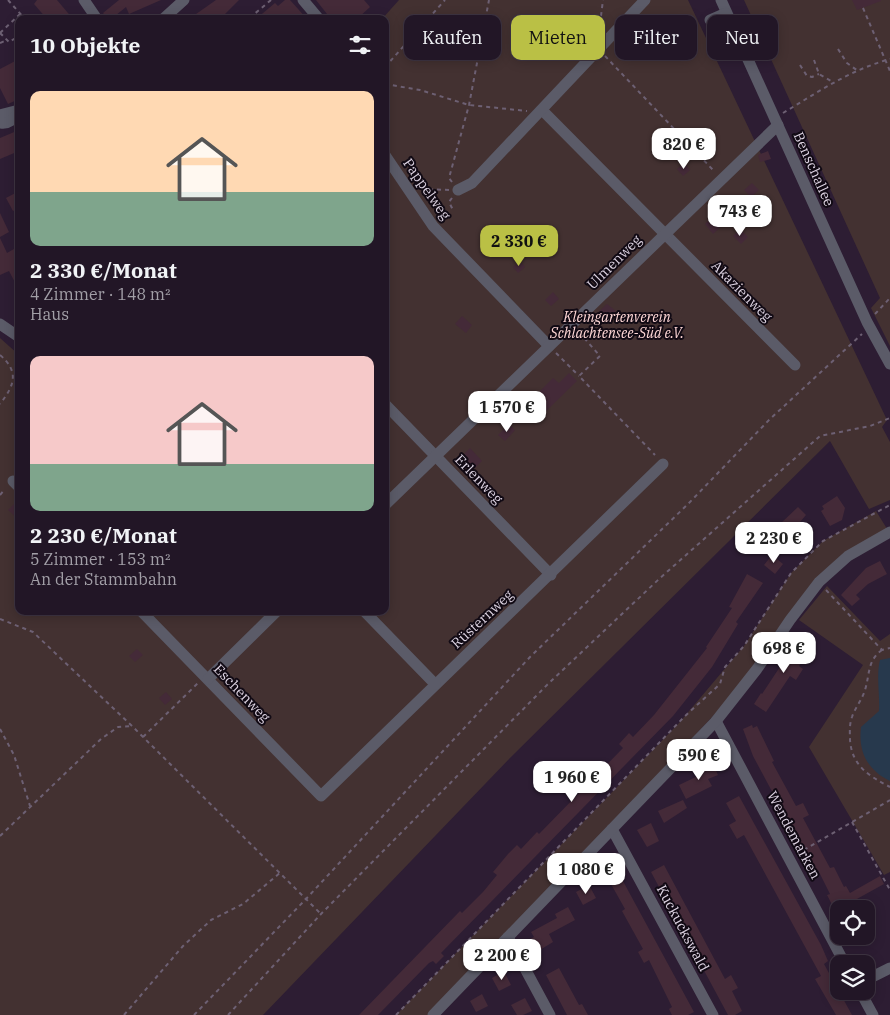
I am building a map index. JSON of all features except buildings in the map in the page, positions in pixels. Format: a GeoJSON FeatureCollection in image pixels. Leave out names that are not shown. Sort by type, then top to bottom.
{"type":"FeatureCollection","features":[{"type":"Feature","properties":{"kind":"street"},"geometry":{"type":"LineString","coordinates":[[84,0],[94,15]]}},
{"type":"Feature","properties":{"kind":"street"},"geometry":{"type":"LineString","coordinates":[[167,15],[184,0]]}},
{"type":"Feature","properties":{"kind":"street"},"geometry":{"type":"LineString","coordinates":[[303,0],[316,15]]}},
{"type":"Feature","properties":{"kind":"street"},"geometry":{"type":"LineString","coordinates":[[605,42],[645,0]]}},
{"type":"Feature","properties":{"kind":"street","name":"Benschallee"},"geometry":{"type":"LineString","coordinates":[[721,0],[881,350],[890,364]]}},
{"type":"Feature","properties":{"kind":"street"},"geometry":{"type":"LineString","coordinates":[[721,15],[726,13]]}},
{"type":"Feature","properties":{"kind":"street"},"geometry":{"type":"LineString","coordinates":[[458,190],[472,183],[588,60]]}},
{"type":"Feature","properties":{"kind":"street","name":"Akazienweg"},"geometry":{"type":"LineString","coordinates":[[540,111],[795,365]]}},
{"type":"Feature","properties":{"kind":"street"},"geometry":{"type":"LineString","coordinates":[[0,115],[15,112]]}},
{"type":"Feature","properties":{"kind":"street"},"geometry":{"type":"LineString","coordinates":[[0,123],[4,124],[15,117]]}},
{"type":"Feature","properties":{"kind":"street","name":"Ulmenweg"},"geometry":{"type":"LineString","coordinates":[[389,501],[572,325],[663,234],[778,125]]}},
{"type":"Feature","properties":{"kind":"street","name":"Pappelweg"},"geometry":{"type":"LineString","coordinates":[[389,161],[433,226],[549,346]]}},
{"type":"Feature","properties":{"kind":"street"},"geometry":{"type":"LineString","coordinates":[[0,324],[15,334]]}},
{"type":"Feature","properties":{"kind":"street","name":"Erlenweg"},"geometry":{"type":"LineString","coordinates":[[389,408],[551,575]]}},
{"type":"Feature","properties":{"kind":"street","name":"Rüsternweg"},"geometry":{"type":"LineString","coordinates":[[321,796],[435,684],[551,575],[663,464]]}},
{"type":"Feature","properties":{"kind":"street"},"geometry":{"type":"LineString","coordinates":[[434,1015],[716,721],[757,669],[790,620],[819,582],[848,556],[890,532]]}},
{"type":"Feature","properties":{"kind":"street","name":"Eschenweg"},"geometry":{"type":"LineString","coordinates":[[145,615],[321,796]]}},
{"type":"Feature","properties":{"kind":"street"},"geometry":{"type":"LineString","coordinates":[[206,678],[273,615]]}},
{"type":"Feature","properties":{"kind":"street"},"geometry":{"type":"LineString","coordinates":[[368,615],[435,684]]}},
{"type":"Feature","properties":{"kind":"street","name":"Wendemarken"},"geometry":{"type":"LineString","coordinates":[[716,721],[840,955]]}},
{"type":"Feature","properties":{"kind":"street","name":"Kuckuckswald"},"geometry":{"type":"LineString","coordinates":[[612,829],[713,1015]]}},
{"type":"Feature","properties":{"kind":"street"},"geometry":{"type":"LineString","coordinates":[[508,937],[550,1015]]}},
{"type":"Feature","properties":{"kind":"street"},"geometry":{"type":"LineString","coordinates":[[875,976],[890,968]]}},
{"type":"Feature","properties":{"kind":"street"},"geometry":{"type":"LineString","coordinates":[[865,1000],[873,1015]]}},
{"type":"Feature","properties":{"kind":"path"},"geometry":{"type":"LineString","coordinates":[[8,0],[20,14]]}},
{"type":"Feature","properties":{"kind":"path"},"geometry":{"type":"LineString","coordinates":[[253,15],[271,0]]}},
{"type":"Feature","properties":{"kind":"path"},"geometry":{"type":"LineString","coordinates":[[389,63],[445,0]]}},
{"type":"Feature","properties":{"kind":"path"},"geometry":{"type":"LineString","coordinates":[[458,190],[449,178],[469,105],[489,0]]}},
{"type":"Feature","properties":{"kind":"path"},"geometry":{"type":"LineString","coordinates":[[601,15],[603,0]]}},
{"type":"Feature","properties":{"kind":"path"},"geometry":{"type":"LineString","coordinates":[[863,8],[890,71]]}},
{"type":"Feature","properties":{"kind":"path"},"geometry":{"type":"LineString","coordinates":[[7,40],[0,33],[15,19]]}},
{"type":"Feature","properties":{"kind":"path"},"geometry":{"type":"LineString","coordinates":[[0,43],[7,40],[9,42],[15,38]]}},
{"type":"Feature","properties":{"kind":"path"},"geometry":{"type":"LineString","coordinates":[[838,49],[847,63],[858,71]]}},
{"type":"Feature","properties":{"kind":"path"},"geometry":{"type":"LineString","coordinates":[[605,56],[721,178]]}},
{"type":"Feature","properties":{"kind":"path"},"geometry":{"type":"LineString","coordinates":[[782,114],[832,82],[890,59]]}},
{"type":"Feature","properties":{"kind":"path"},"geometry":{"type":"LineString","coordinates":[[814,60],[819,74],[832,82]]}},
{"type":"Feature","properties":{"kind":"path"},"geometry":{"type":"LineString","coordinates":[[800,66],[807,76],[812,77],[819,74]]}},
{"type":"Feature","properties":{"kind":"path"},"geometry":{"type":"LineString","coordinates":[[389,85],[420,90],[469,105],[540,111]]}},
{"type":"Feature","properties":{"kind":"path"},"geometry":{"type":"LineString","coordinates":[[410,193],[418,189],[458,190]]}},
{"type":"Feature","properties":{"kind":"path"},"geometry":{"type":"LineString","coordinates":[[873,316],[890,298]]}},
{"type":"Feature","properties":{"kind":"path"},"geometry":{"type":"LineString","coordinates":[[572,325],[600,356],[579,376]]}},
{"type":"Feature","properties":{"kind":"path"},"geometry":{"type":"LineString","coordinates":[[194,1015],[306,899],[530,657],[688,504],[769,420],[862,334]]}},
{"type":"Feature","properties":{"kind":"path"},"geometry":{"type":"LineString","coordinates":[[549,346],[663,464]]}},
{"type":"Feature","properties":{"kind":"path"},"geometry":{"type":"LineString","coordinates":[[0,355],[10,368],[13,377],[12,388],[0,404]]}},
{"type":"Feature","properties":{"kind":"path"},"geometry":{"type":"LineString","coordinates":[[228,1015],[321,914],[554,678],[659,579],[820,436],[870,426],[890,418]]}},
{"type":"Feature","properties":{"kind":"path"},"geometry":{"type":"LineString","coordinates":[[396,1015],[685,716],[720,684],[725,667],[744,646],[791,573],[823,541],[890,505]]}},
{"type":"Feature","properties":{"kind":"path"},"geometry":{"type":"LineString","coordinates":[[819,582],[882,650]]}},
{"type":"Feature","properties":{"kind":"path"},"geometry":{"type":"LineString","coordinates":[[0,619],[33,632],[132,726],[281,872],[321,914]]}},
{"type":"Feature","properties":{"kind":"path"},"geometry":{"type":"LineString","coordinates":[[890,648],[882,650],[870,662],[867,685],[861,703],[852,716],[850,732],[852,755],[856,763],[871,778],[890,787]]}},
{"type":"Feature","properties":{"kind":"path"},"geometry":{"type":"LineString","coordinates":[[143,737],[206,678]]}},
{"type":"Feature","properties":{"kind":"path"},"geometry":{"type":"LineString","coordinates":[[0,836],[100,739],[118,727],[132,726]]}},
{"type":"Feature","properties":{"kind":"path"},"geometry":{"type":"LineString","coordinates":[[0,729],[14,755],[30,806]]}},
{"type":"Feature","properties":{"kind":"path"},"geometry":{"type":"LineString","coordinates":[[795,855],[890,800]]}},
{"type":"Feature","properties":{"kind":"path"},"geometry":{"type":"LineString","coordinates":[[852,822],[890,890]]}},
{"type":"Feature","properties":{"kind":"path"},"geometry":{"type":"LineString","coordinates":[[124,1015],[183,946],[211,920],[243,904],[281,872]]}},
{"type":"Feature","properties":{"kind":"green space","name":"Kleingartenverein Schlachtensee-Süd e.V."},"geometry":{"type":"Polygon","coordinates":[[[399,0],[688,0],[695,15],[615,15],[615,60],[697,60],[697,19],[707,40],[707,60],[716,60],[887,420],[882,427],[890,442],[890,500],[869,509],[830,441],[510,758],[263,1015],[0,1015],[0,338],[15,351],[15,615],[389,615],[389,15],[386,15],[399,0]]]}},
{"type":"Feature","properties":{"kind":"green space"},"geometry":{"type":"Polygon","coordinates":[[[744,0],[890,0],[890,346],[871,308],[880,298],[771,60],[778,60],[778,15],[751,15],[744,0]]]}},
{"type":"Feature","properties":{"kind":"green space"},"geometry":{"type":"Polygon","coordinates":[[[876,511],[889,532],[833,568],[757,669],[433,1015],[396,1015],[679,723],[744,646],[791,573],[823,541],[876,511]]]}},
{"type":"Feature","properties":{"kind":"green space"},"geometry":{"type":"Polygon","coordinates":[[[827,586],[880,641],[890,634],[890,872],[884,875],[809,747],[863,665],[799,620],[827,586]]]}},
{"type":"Feature","properties":{"kind":"water"},"geometry":{"type":"Polygon","coordinates":[[[890,658],[890,781],[875,771],[866,759],[860,736],[861,727],[879,711],[878,672],[880,660],[890,658]]]}}]}
